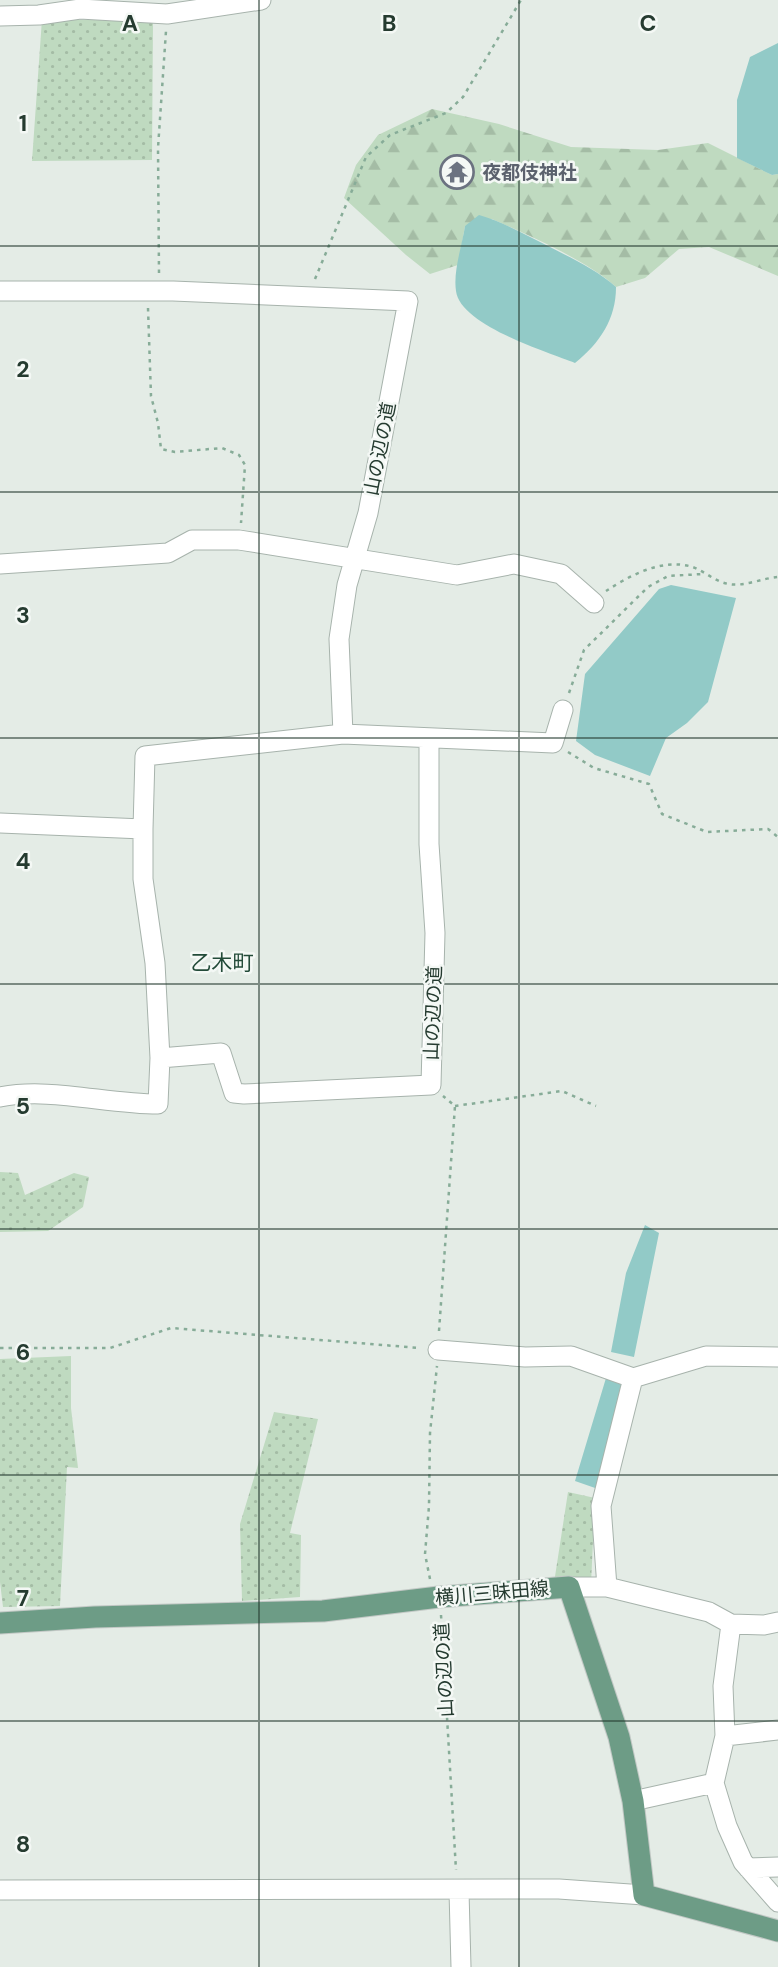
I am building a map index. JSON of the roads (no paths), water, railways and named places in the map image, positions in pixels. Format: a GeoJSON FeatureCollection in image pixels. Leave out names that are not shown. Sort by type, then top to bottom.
{"type":"FeatureCollection","features":[{"type":"Feature","properties":{"kind":"main road","name":"横川三昧田線"},"geometry":{"type":"LineString","coordinates":[[0,1623],[95,1617],[323,1611],[439,1597],[569,1587],[619,1737],[633,1801],[644,1895]]}},
{"type":"Feature","properties":{"kind":"main road"},"geometry":{"type":"LineString","coordinates":[[644,1895],[778,1931]]}},
{"type":"Feature","properties":{"kind":"street"},"geometry":{"type":"LineString","coordinates":[[0,16],[39,15],[80,9],[167,14],[261,0]]}},
{"type":"Feature","properties":{"kind":"street","name":"山の辺の道"},"geometry":{"type":"LineString","coordinates":[[0,291],[153,291],[408,301],[368,513],[347,585],[339,639],[343,734]]}},
{"type":"Feature","properties":{"kind":"street"},"geometry":{"type":"LineString","coordinates":[[0,564],[168,553],[192,540],[239,540],[457,575],[514,564],[561,574],[594,603]]}},
{"type":"Feature","properties":{"kind":"street"},"geometry":{"type":"LineString","coordinates":[[0,1097],[22,1093],[128,1104],[158,1104],[160,1058],[155,962],[143,879],[145,756],[343,734],[553,743],[563,709]]}},
{"type":"Feature","properties":{"kind":"street","name":"山の辺の道"},"geometry":{"type":"LineString","coordinates":[[160,1058],[221,1053],[234,1093],[431,1086],[435,933],[429,844],[429,738]]}},
{"type":"Feature","properties":{"kind":"street"},"geometry":{"type":"LineString","coordinates":[[0,823],[143,829]]}},
{"type":"Feature","properties":{"kind":"street"},"geometry":{"type":"LineString","coordinates":[[438,1350],[525,1357],[571,1356],[633,1378],[706,1356],[778,1357]]}},
{"type":"Feature","properties":{"kind":"street"},"geometry":{"type":"LineString","coordinates":[[607,1587],[601,1506],[633,1378]]}},
{"type":"Feature","properties":{"kind":"street"},"geometry":{"type":"LineString","coordinates":[[569,1587],[607,1587],[709,1612],[731,1624],[764,1625],[778,1622]]}},
{"type":"Feature","properties":{"kind":"street"},"geometry":{"type":"LineString","coordinates":[[731,1624],[723,1686],[725,1736],[714,1783],[727,1826],[743,1862],[778,1902]]}},
{"type":"Feature","properties":{"kind":"street"},"geometry":{"type":"LineString","coordinates":[[725,1736],[778,1730]]}},
{"type":"Feature","properties":{"kind":"street"},"geometry":{"type":"LineString","coordinates":[[633,1801],[714,1783]]}},
{"type":"Feature","properties":{"kind":"street"},"geometry":{"type":"LineString","coordinates":[[748,1868],[778,1867]]}},
{"type":"Feature","properties":{"kind":"street"},"geometry":{"type":"LineString","coordinates":[[0,1890],[559,1889],[644,1895]]}},
{"type":"Feature","properties":{"kind":"street"},"geometry":{"type":"LineString","coordinates":[[459,1891],[461,1967]]}},
{"type":"Feature","properties":{"kind":"water"},"geometry":{"type":"Polygon","coordinates":[[[778,43],[778,174],[772,175],[737,158],[737,100],[750,57],[778,43]]]}},
{"type":"Feature","properties":{"kind":"water"},"geometry":{"type":"Polygon","coordinates":[[[479,215],[506,225],[576,260],[616,287],[613,310],[605,330],[575,363],[506,336],[472,315],[461,303],[455,283],[458,258],[465,226],[479,215]]]}},
{"type":"Feature","properties":{"kind":"water"},"geometry":{"type":"Polygon","coordinates":[[[671,585],[736,598],[708,702],[687,723],[666,738],[650,776],[595,755],[576,741],[585,674],[659,589],[671,585]]]}},
{"type":"Feature","properties":{"kind":"water"},"geometry":{"type":"Polygon","coordinates":[[[645,1225],[659,1233],[634,1357],[611,1352],[626,1273],[645,1225]]]}},
{"type":"Feature","properties":{"kind":"water"},"geometry":{"type":"Polygon","coordinates":[[[606,1378],[622,1385],[598,1489],[575,1481],[606,1378]]]}},
{"type":"Feature","properties":{"kind":"place","name":"夜都伎神社"},"geometry":{"type":"Point","coordinates":[457,172]}},
{"type":"Feature","properties":{"kind":"district","name":"乙木町"},"geometry":{"type":"Point","coordinates":[222,963]}}]}
